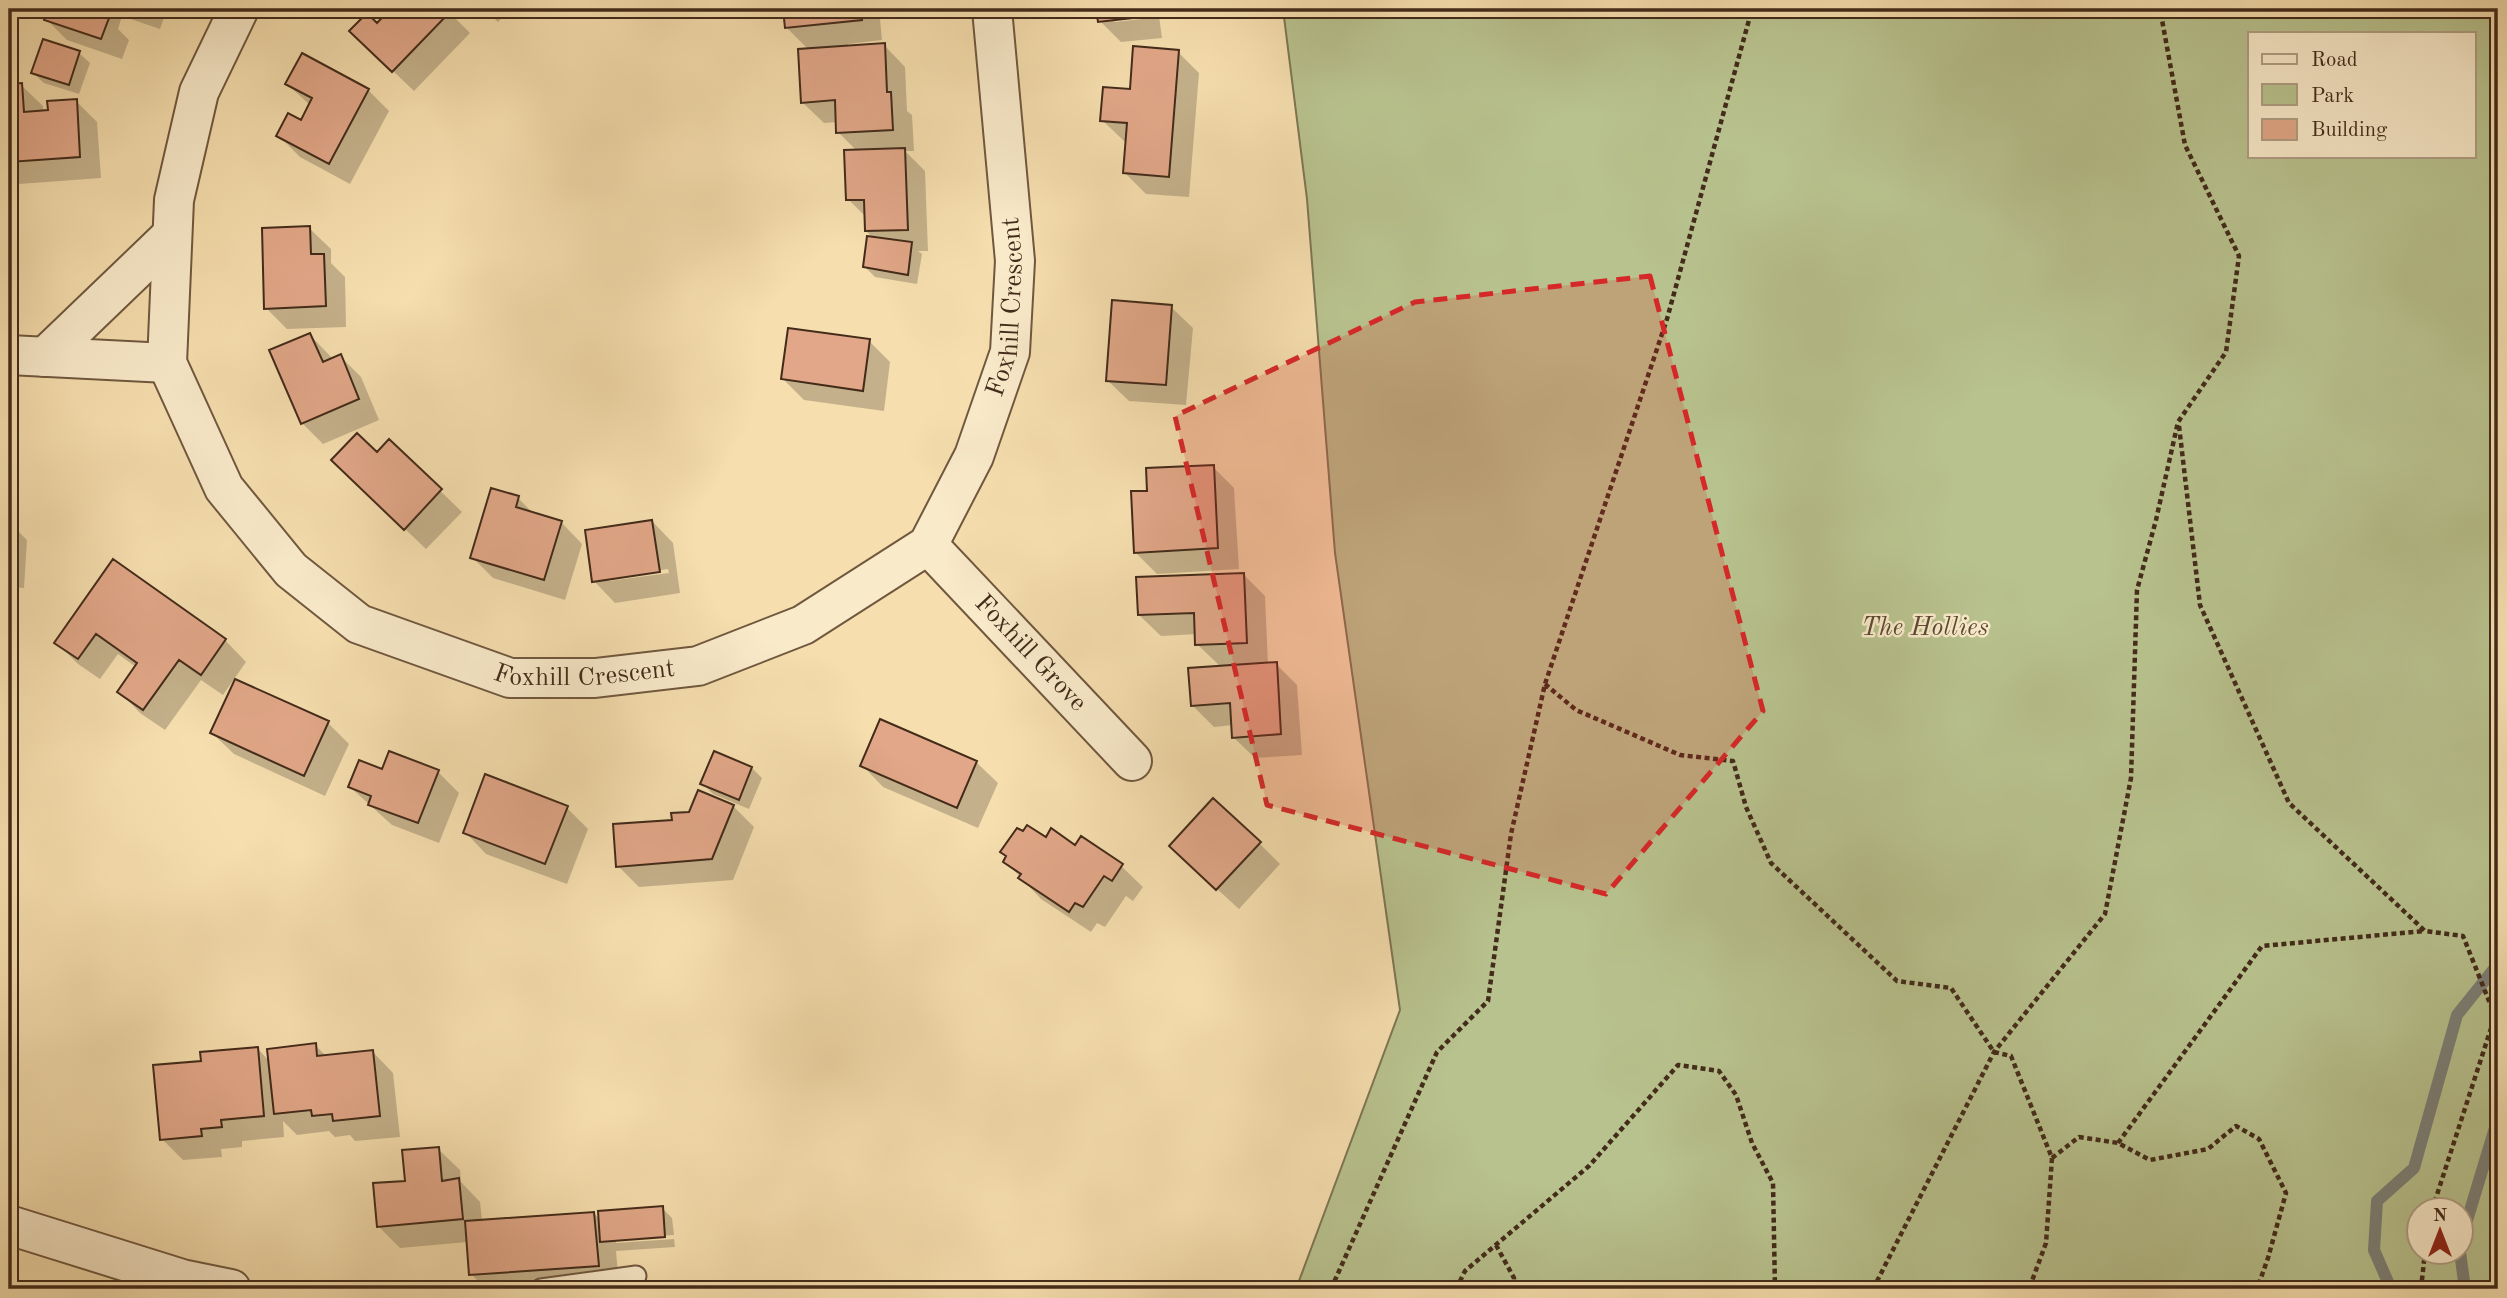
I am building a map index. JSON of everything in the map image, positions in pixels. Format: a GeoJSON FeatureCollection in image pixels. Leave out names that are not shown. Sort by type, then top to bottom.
{"type":"FeatureCollection","features":[{"type":"Feature","properties":{"kind":"street","name":"Foxhill Crescent"},"geometry":{"type":"LineString","coordinates":[[239,9],[199,92],[174,201],[167,363],[224,488],[291,570],[359,624],[510,678],[595,678],[698,666],[803,625],[928,545],[974,456],[1010,352],[1015,261],[992,9]]}},
{"type":"Feature","properties":{"kind":"street"},"geometry":{"type":"LineString","coordinates":[[27,356],[172,235]]}},
{"type":"Feature","properties":{"kind":"street"},"geometry":{"type":"LineString","coordinates":[[27,356],[167,363]]}},
{"type":"Feature","properties":{"kind":"street","name":"Foxhill Grove"},"geometry":{"type":"LineString","coordinates":[[928,545],[1132,761]]}},
{"type":"Feature","properties":{"kind":"street"},"geometry":{"type":"LineString","coordinates":[[9,1225],[182,1279],[231,1289]]}},
{"type":"Feature","properties":{"kind":"lane"},"geometry":{"type":"LineString","coordinates":[[541,1289],[636,1276]]}},
{"type":"Feature","properties":{"kind":"path"},"geometry":{"type":"LineString","coordinates":[[1331,1289],[1437,1052],[1488,1000],[1511,834],[1545,684],[1667,319],[1752,9]]}},
{"type":"Feature","properties":{"kind":"path"},"geometry":{"type":"LineString","coordinates":[[1873,1289],[1994,1052],[2105,914],[2131,778],[2137,590],[2179,422],[2226,352],[2239,256],[2185,145],[2160,9]]}},
{"type":"Feature","properties":{"kind":"path"},"geometry":{"type":"LineString","coordinates":[[2179,422],[2200,605],[2289,803],[2425,931]]}},
{"type":"Feature","properties":{"kind":"path"},"geometry":{"type":"LineString","coordinates":[[1545,684],[1576,710],[1680,755],[1732,761],[1746,807],[1771,863],[1897,981],[1951,988],[1994,1052],[2011,1056],[2052,1158],[2046,1243],[2029,1289]]}},
{"type":"Feature","properties":{"kind":"path"},"geometry":{"type":"LineString","coordinates":[[2118,1143],[2262,946],[2425,931],[2463,936],[2497,1015],[2437,1196]]}},
{"type":"Feature","properties":{"kind":"path"},"geometry":{"type":"LineString","coordinates":[[1456,1289],[1465,1271],[1590,1166],[1678,1065],[1719,1071],[1736,1095],[1752,1143],[1773,1184],[1775,1289]]}},
{"type":"Feature","properties":{"kind":"path"},"geometry":{"type":"LineString","coordinates":[[2052,1158],[2079,1137],[2118,1143],[2150,1160],[2208,1149],[2236,1126],[2259,1139],[2286,1193],[2257,1289]]}},
{"type":"Feature","properties":{"kind":"path"},"geometry":{"type":"LineString","coordinates":[[1496,1245],[1514,1278],[1513,1289]]}},
{"type":"Feature","properties":{"kind":"path"},"geometry":{"type":"LineString","coordinates":[[2421,1289],[2424,1266]]}},
{"type":"Feature","properties":{"kind":"highlighted area"},"geometry":{"type":"Polygon","coordinates":[[[1650,276],[1763,711],[1606,894],[1267,805],[1175,416],[1415,302],[1650,276]]]}},
{"type":"Feature","properties":{"kind":"green space","name":"The Hollies"},"geometry":{"type":"Polygon","coordinates":[[[1283,9],[2498,9],[2498,1289],[1296,1289],[1400,1010],[1335,553],[1307,199],[1283,9]]]}},
{"type":"Feature","properties":{"kind":"building"},"geometry":{"type":"Polygon","coordinates":[[[48,9],[96,9],[95,13],[109,18],[101,39],[44,20],[48,9]]]}},
{"type":"Feature","properties":{"kind":"building"},"geometry":{"type":"Polygon","coordinates":[[[390,9],[451,11],[392,72],[349,31],[367,13],[377,23],[390,9]]]}},
{"type":"Feature","properties":{"kind":"building"},"geometry":{"type":"Polygon","coordinates":[[[783,9],[861,9],[862,20],[785,28],[783,9]]]}},
{"type":"Feature","properties":{"kind":"building"},"geometry":{"type":"Polygon","coordinates":[[[1096,9],[1140,9],[1141,17],[1098,22],[1096,9]]]}},
{"type":"Feature","properties":{"kind":"building"},"geometry":{"type":"Polygon","coordinates":[[[43,39],[80,51],[69,85],[31,73],[43,39]]]}},
{"type":"Feature","properties":{"kind":"building"},"geometry":{"type":"Polygon","coordinates":[[[885,43],[887,92],[891,92],[893,130],[836,133],[835,100],[801,103],[798,49],[885,43]]]}},
{"type":"Feature","properties":{"kind":"building"},"geometry":{"type":"Polygon","coordinates":[[[1133,46],[1179,50],[1169,177],[1123,173],[1127,123],[1100,121],[1103,87],[1130,89],[1133,46]]]}},
{"type":"Feature","properties":{"kind":"building"},"geometry":{"type":"Polygon","coordinates":[[[302,53],[369,89],[329,164],[276,136],[288,113],[301,120],[312,98],[285,84],[302,53]]]}},
{"type":"Feature","properties":{"kind":"building"},"geometry":{"type":"Polygon","coordinates":[[[22,83],[24,112],[48,110],[47,101],[77,99],[80,157],[9,162],[9,84],[22,83]]]}},
{"type":"Feature","properties":{"kind":"building"},"geometry":{"type":"Polygon","coordinates":[[[905,148],[908,230],[865,231],[864,200],[846,200],[844,150],[905,148]]]}},
{"type":"Feature","properties":{"kind":"building"},"geometry":{"type":"Polygon","coordinates":[[[310,226],[311,254],[324,254],[326,306],[264,309],[262,228],[310,226]]]}},
{"type":"Feature","properties":{"kind":"building"},"geometry":{"type":"Polygon","coordinates":[[[867,236],[912,242],[908,275],[863,267],[867,236]]]}},
{"type":"Feature","properties":{"kind":"building"},"geometry":{"type":"Polygon","coordinates":[[[1112,300],[1172,305],[1166,385],[1106,381],[1112,300]]]}},
{"type":"Feature","properties":{"kind":"building"},"geometry":{"type":"Polygon","coordinates":[[[788,328],[870,339],[863,391],[781,379],[788,328]]]}},
{"type":"Feature","properties":{"kind":"building"},"geometry":{"type":"Polygon","coordinates":[[[310,333],[323,362],[341,354],[359,399],[301,424],[269,350],[310,333]]]}},
{"type":"Feature","properties":{"kind":"building"},"geometry":{"type":"Polygon","coordinates":[[[357,433],[377,452],[389,439],[442,489],[404,530],[331,460],[357,433]]]}},
{"type":"Feature","properties":{"kind":"building"},"geometry":{"type":"Polygon","coordinates":[[[1214,465],[1218,548],[1134,553],[1131,491],[1147,491],[1146,468],[1214,465]]]}},
{"type":"Feature","properties":{"kind":"building"},"geometry":{"type":"Polygon","coordinates":[[[491,488],[519,496],[516,507],[562,521],[544,580],[470,558],[491,488]]]}},
{"type":"Feature","properties":{"kind":"building"},"geometry":{"type":"Polygon","coordinates":[[[652,520],[660,572],[592,582],[585,530],[652,520]]]}},
{"type":"Feature","properties":{"kind":"building"},"geometry":{"type":"Polygon","coordinates":[[[113,559],[226,639],[201,675],[179,660],[143,710],[117,692],[137,663],[96,634],[78,659],[54,643],[113,559]]]}},
{"type":"Feature","properties":{"kind":"building"},"geometry":{"type":"Polygon","coordinates":[[[1244,573],[1247,643],[1195,645],[1194,613],[1138,615],[1136,577],[1244,573]]]}},
{"type":"Feature","properties":{"kind":"building"},"geometry":{"type":"Polygon","coordinates":[[[1277,662],[1281,734],[1232,738],[1230,703],[1191,706],[1188,668],[1277,662]]]}},
{"type":"Feature","properties":{"kind":"building"},"geometry":{"type":"Polygon","coordinates":[[[235,679],[329,721],[304,776],[210,733],[235,679]]]}},
{"type":"Feature","properties":{"kind":"building"},"geometry":{"type":"Polygon","coordinates":[[[880,719],[977,761],[957,808],[860,766],[880,719]]]}},
{"type":"Feature","properties":{"kind":"building"},"geometry":{"type":"Polygon","coordinates":[[[389,751],[439,770],[418,823],[368,805],[371,796],[348,787],[359,760],[382,769],[389,751]]]}},
{"type":"Feature","properties":{"kind":"building"},"geometry":{"type":"Polygon","coordinates":[[[714,751],[752,767],[739,800],[700,784],[714,751]]]}},
{"type":"Feature","properties":{"kind":"building"},"geometry":{"type":"Polygon","coordinates":[[[485,774],[568,806],[545,864],[463,833],[485,774]]]}},
{"type":"Feature","properties":{"kind":"building"},"geometry":{"type":"Polygon","coordinates":[[[698,790],[734,805],[712,859],[616,867],[613,824],[672,820],[671,813],[689,812],[698,790]]]}},
{"type":"Feature","properties":{"kind":"building"},"geometry":{"type":"Polygon","coordinates":[[[1213,798],[1261,842],[1216,890],[1169,846],[1213,798]]]}},
{"type":"Feature","properties":{"kind":"building"},"geometry":{"type":"Polygon","coordinates":[[[1027,825],[1046,837],[1051,828],[1075,845],[1081,836],[1123,864],[1112,881],[1104,876],[1083,907],[1075,903],[1069,912],[1018,878],[1021,874],[1003,862],[1006,856],[1000,852],[1017,828],[1023,831],[1027,825]]]}},
{"type":"Feature","properties":{"kind":"building"},"geometry":{"type":"Polygon","coordinates":[[[316,1043],[317,1056],[373,1050],[380,1116],[333,1121],[332,1114],[312,1116],[311,1110],[274,1114],[267,1049],[316,1043]]]}},
{"type":"Feature","properties":{"kind":"building"},"geometry":{"type":"Polygon","coordinates":[[[258,1047],[264,1116],[221,1120],[222,1127],[201,1129],[202,1136],[160,1140],[153,1065],[201,1061],[200,1052],[258,1047]]]}},
{"type":"Feature","properties":{"kind":"building"},"geometry":{"type":"Polygon","coordinates":[[[439,1147],[442,1181],[459,1178],[463,1219],[377,1227],[373,1183],[405,1181],[402,1150],[439,1147]]]}},
{"type":"Feature","properties":{"kind":"building"},"geometry":{"type":"Polygon","coordinates":[[[663,1206],[665,1237],[600,1242],[598,1211],[663,1206]]]}},
{"type":"Feature","properties":{"kind":"building"},"geometry":{"type":"Polygon","coordinates":[[[594,1212],[599,1266],[469,1275],[465,1221],[594,1212]]]}},
{"type":"Feature","properties":{"kind":"waterway"},"geometry":{"type":"LineString","coordinates":[[2391,1289],[2374,1250],[2377,1201],[2414,1168],[2457,1015],[2498,964]]}},
{"type":"Feature","properties":{"kind":"waterway"},"geometry":{"type":"LineString","coordinates":[[2474,1196],[2498,1118]]}},
{"type":"Feature","properties":{"kind":"waterway"},"geometry":{"type":"LineString","coordinates":[[2462,1266],[2465,1289]]}}]}
